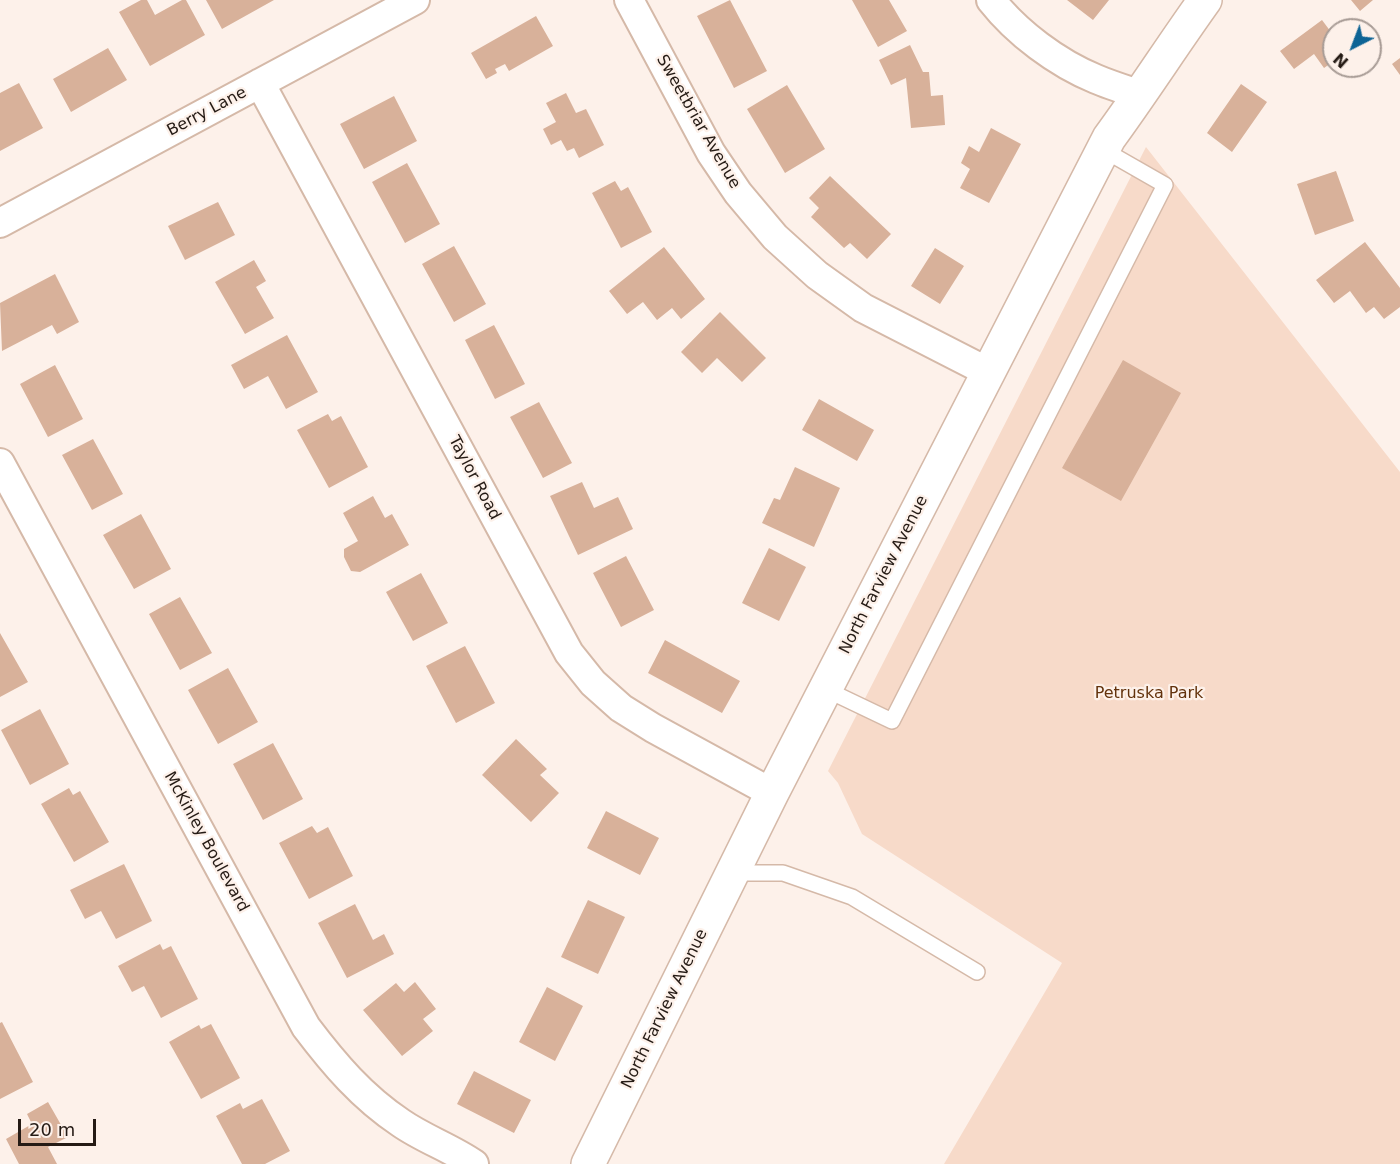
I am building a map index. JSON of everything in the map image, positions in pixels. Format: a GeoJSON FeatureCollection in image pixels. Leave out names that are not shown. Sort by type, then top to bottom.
{"type":"FeatureCollection","features":[{"type":"Feature","properties":{"kind":"street","name":"Berry Lane"},"geometry":{"type":"LineString","coordinates":[[0,223],[415,0]]}},
{"type":"Feature","properties":{"kind":"street","name":"Sweetbriar Avenue"},"geometry":{"type":"LineString","coordinates":[[629,0],[711,153],[738,194],[775,237],[817,275],[863,308],[988,372]]}},
{"type":"Feature","properties":{"kind":"street"},"geometry":{"type":"LineString","coordinates":[[991,0],[1026,36],[1059,60],[1095,79],[1141,95]]}},
{"type":"Feature","properties":{"kind":"street","name":"North Farview Avenue"},"geometry":{"type":"LineString","coordinates":[[588,1164],[772,793],[1102,149],[1205,0]]}},
{"type":"Feature","properties":{"kind":"street","name":"Taylor Road"},"geometry":{"type":"LineString","coordinates":[[260,83],[569,653],[593,683],[621,708],[772,793]]}},
{"type":"Feature","properties":{"kind":"street","name":"McKinley Boulevard"},"geometry":{"type":"LineString","coordinates":[[0,463],[306,1027],[333,1064],[365,1096],[401,1124],[462,1155],[474,1164]]}},
{"type":"Feature","properties":{"kind":"lane"},"geometry":{"type":"LineString","coordinates":[[825,689],[892,722],[1165,185],[1102,149]]}},
{"type":"Feature","properties":{"kind":"lane"},"geometry":{"type":"LineString","coordinates":[[733,873],[783,873],[852,897],[977,972]]}},
{"type":"Feature","properties":{"kind":"green space","name":"Petruska Park"},"geometry":{"type":"Polygon","coordinates":[[[1146,147],[1400,472],[1400,1164],[944,1164],[1062,963],[862,834],[838,783],[828,771],[1146,147]]]}},
{"type":"Feature","properties":{"kind":"building"},"geometry":{"type":"Polygon","coordinates":[[[141,0],[147,0],[155,15],[186,0],[205,35],[150,66],[119,12],[141,0]]]}},
{"type":"Feature","properties":{"kind":"building"},"geometry":{"type":"Polygon","coordinates":[[[206,0],[274,0],[222,29],[206,0]]]}},
{"type":"Feature","properties":{"kind":"building"},"geometry":{"type":"Polygon","coordinates":[[[730,0],[767,71],[734,88],[697,16],[730,0]]]}},
{"type":"Feature","properties":{"kind":"building"},"geometry":{"type":"Polygon","coordinates":[[[852,0],[889,0],[907,31],[878,47],[852,0]]]}},
{"type":"Feature","properties":{"kind":"building"},"geometry":{"type":"Polygon","coordinates":[[[1067,0],[1109,0],[1093,20],[1067,0]]]}},
{"type":"Feature","properties":{"kind":"building"},"geometry":{"type":"Polygon","coordinates":[[[1351,0],[1373,0],[1360,11],[1351,0]]]}},
{"type":"Feature","properties":{"kind":"building"},"geometry":{"type":"Polygon","coordinates":[[[536,16],[553,46],[509,71],[505,64],[495,69],[497,73],[486,79],[471,53],[536,16]]]}},
{"type":"Feature","properties":{"kind":"building"},"geometry":{"type":"Polygon","coordinates":[[[1322,20],[1322,65],[1314,54],[1294,69],[1280,51],[1322,20]]]}},
{"type":"Feature","properties":{"kind":"building"},"geometry":{"type":"Polygon","coordinates":[[[910,45],[923,72],[929,72],[931,96],[943,95],[945,125],[911,128],[906,78],[891,85],[879,60],[910,45]]]}},
{"type":"Feature","properties":{"kind":"building"},"geometry":{"type":"Polygon","coordinates":[[[108,48],[127,80],[71,112],[53,79],[108,48]]]}},
{"type":"Feature","properties":{"kind":"building"},"geometry":{"type":"Polygon","coordinates":[[[1400,58],[1400,75],[1392,64],[1400,58]]]}},
{"type":"Feature","properties":{"kind":"building"},"geometry":{"type":"Polygon","coordinates":[[[19,83],[43,128],[0,151],[0,93],[19,83]]]}},
{"type":"Feature","properties":{"kind":"building"},"geometry":{"type":"Polygon","coordinates":[[[1241,84],[1267,102],[1232,152],[1207,133],[1241,84]]]}},
{"type":"Feature","properties":{"kind":"building"},"geometry":{"type":"Polygon","coordinates":[[[787,85],[825,149],[785,173],[747,109],[787,85]]]}},
{"type":"Feature","properties":{"kind":"building"},"geometry":{"type":"Polygon","coordinates":[[[566,93],[576,113],[586,109],[604,145],[579,158],[574,148],[567,151],[561,140],[551,145],[543,129],[556,122],[546,103],[566,93]]]}},
{"type":"Feature","properties":{"kind":"building"},"geometry":{"type":"Polygon","coordinates":[[[394,96],[417,141],[364,169],[340,124],[394,96]]]}},
{"type":"Feature","properties":{"kind":"building"},"geometry":{"type":"Polygon","coordinates":[[[991,128],[1021,144],[989,203],[960,188],[970,169],[961,163],[969,146],[979,152],[991,128]]]}},
{"type":"Feature","properties":{"kind":"building"},"geometry":{"type":"Polygon","coordinates":[[[407,163],[440,224],[405,243],[372,182],[407,163]]]}},
{"type":"Feature","properties":{"kind":"building"},"geometry":{"type":"Polygon","coordinates":[[[1336,171],[1354,221],[1315,235],[1297,184],[1336,171]]]}},
{"type":"Feature","properties":{"kind":"building"},"geometry":{"type":"Polygon","coordinates":[[[830,176],[891,234],[867,259],[850,243],[844,248],[811,217],[819,208],[809,198],[830,176]]]}},
{"type":"Feature","properties":{"kind":"building"},"geometry":{"type":"Polygon","coordinates":[[[615,181],[621,191],[628,187],[652,232],[621,248],[592,193],[615,181]]]}},
{"type":"Feature","properties":{"kind":"building"},"geometry":{"type":"Polygon","coordinates":[[[218,202],[235,235],[185,260],[168,226],[218,202]]]}},
{"type":"Feature","properties":{"kind":"building"},"geometry":{"type":"Polygon","coordinates":[[[1365,242],[1400,288],[1400,307],[1384,319],[1374,307],[1366,313],[1350,291],[1334,303],[1316,280],[1365,242]]]}},
{"type":"Feature","properties":{"kind":"building"},"geometry":{"type":"Polygon","coordinates":[[[454,246],[486,304],[454,322],[422,264],[454,246]]]}},
{"type":"Feature","properties":{"kind":"building"},"geometry":{"type":"Polygon","coordinates":[[[664,247],[705,299],[681,319],[672,308],[657,320],[643,302],[627,314],[609,291],[664,247]]]}},
{"type":"Feature","properties":{"kind":"building"},"geometry":{"type":"Polygon","coordinates":[[[935,248],[964,266],[940,304],[911,286],[935,248]]]}},
{"type":"Feature","properties":{"kind":"building"},"geometry":{"type":"Polygon","coordinates":[[[254,260],[266,281],[256,287],[274,318],[245,334],[215,282],[254,260]]]}},
{"type":"Feature","properties":{"kind":"building"},"geometry":{"type":"Polygon","coordinates":[[[55,274],[79,322],[57,334],[52,325],[2,351],[0,303],[55,274]]]}},
{"type":"Feature","properties":{"kind":"building"},"geometry":{"type":"Polygon","coordinates":[[[720,312],[766,358],[742,382],[717,358],[702,373],[681,352],[720,312]]]}},
{"type":"Feature","properties":{"kind":"building"},"geometry":{"type":"Polygon","coordinates":[[[494,325],[525,384],[495,399],[465,340],[494,325]]]}},
{"type":"Feature","properties":{"kind":"building"},"geometry":{"type":"Polygon","coordinates":[[[287,335],[318,392],[286,409],[268,376],[244,389],[231,365],[287,335]]]}},
{"type":"Feature","properties":{"kind":"building"},"geometry":{"type":"Polygon","coordinates":[[[1123,360],[1181,393],[1121,501],[1062,468],[1123,360]]]}},
{"type":"Feature","properties":{"kind":"building"},"geometry":{"type":"Polygon","coordinates":[[[55,365],[83,419],[48,437],[20,384],[55,365]]]}},
{"type":"Feature","properties":{"kind":"building"},"geometry":{"type":"Polygon","coordinates":[[[819,399],[874,430],[857,461],[802,430],[819,399]]]}},
{"type":"Feature","properties":{"kind":"building"},"geometry":{"type":"Polygon","coordinates":[[[539,402],[572,463],[543,478],[510,417],[539,402]]]}},
{"type":"Feature","properties":{"kind":"building"},"geometry":{"type":"Polygon","coordinates":[[[328,414],[332,421],[341,416],[368,467],[329,488],[297,430],[328,414]]]}},
{"type":"Feature","properties":{"kind":"building"},"geometry":{"type":"Polygon","coordinates":[[[93,439],[123,494],[92,510],[62,455],[93,439]]]}},
{"type":"Feature","properties":{"kind":"building"},"geometry":{"type":"Polygon","coordinates":[[[795,467],[840,488],[814,547],[762,523],[774,498],[780,500],[795,467]]]}},
{"type":"Feature","properties":{"kind":"building"},"geometry":{"type":"Polygon","coordinates":[[[582,482],[594,508],[618,497],[633,529],[578,555],[550,496],[582,482]]]}},
{"type":"Feature","properties":{"kind":"building"},"geometry":{"type":"Polygon","coordinates":[[[373,496],[385,518],[392,514],[409,545],[360,572],[351,571],[344,557],[344,549],[358,541],[343,513],[373,496]]]}},
{"type":"Feature","properties":{"kind":"building"},"geometry":{"type":"Polygon","coordinates":[[[141,514],[171,569],[134,589],[103,535],[141,514]]]}},
{"type":"Feature","properties":{"kind":"building"},"geometry":{"type":"Polygon","coordinates":[[[769,548],[806,567],[779,621],[742,603],[769,548]]]}},
{"type":"Feature","properties":{"kind":"building"},"geometry":{"type":"Polygon","coordinates":[[[626,556],[654,610],[621,627],[593,573],[626,556]]]}},
{"type":"Feature","properties":{"kind":"building"},"geometry":{"type":"Polygon","coordinates":[[[421,573],[448,623],[413,641],[386,592],[421,573]]]}},
{"type":"Feature","properties":{"kind":"building"},"geometry":{"type":"Polygon","coordinates":[[[180,597],[212,653],[180,670],[149,614],[180,597]]]}},
{"type":"Feature","properties":{"kind":"building"},"geometry":{"type":"Polygon","coordinates":[[[0,633],[28,682],[0,697],[0,633]]]}},
{"type":"Feature","properties":{"kind":"building"},"geometry":{"type":"Polygon","coordinates":[[[665,640],[740,681],[722,713],[648,673],[665,640]]]}},
{"type":"Feature","properties":{"kind":"building"},"geometry":{"type":"Polygon","coordinates":[[[465,646],[495,703],[456,723],[426,666],[465,646]]]}},
{"type":"Feature","properties":{"kind":"building"},"geometry":{"type":"Polygon","coordinates":[[[228,668],[258,722],[218,744],[188,690],[228,668]]]}},
{"type":"Feature","properties":{"kind":"building"},"geometry":{"type":"Polygon","coordinates":[[[40,709],[69,764],[30,785],[1,730],[40,709]]]}},
{"type":"Feature","properties":{"kind":"building"},"geometry":{"type":"Polygon","coordinates":[[[516,739],[547,769],[540,775],[559,793],[531,822],[482,775],[516,739]]]}},
{"type":"Feature","properties":{"kind":"building"},"geometry":{"type":"Polygon","coordinates":[[[273,743],[303,799],[263,820],[233,764],[273,743]]]}},
{"type":"Feature","properties":{"kind":"building"},"geometry":{"type":"Polygon","coordinates":[[[69,788],[73,795],[80,791],[109,842],[74,862],[41,804],[69,788]]]}},
{"type":"Feature","properties":{"kind":"building"},"geometry":{"type":"Polygon","coordinates":[[[606,811],[659,838],[640,875],[587,848],[606,811]]]}},
{"type":"Feature","properties":{"kind":"building"},"geometry":{"type":"Polygon","coordinates":[[[312,826],[317,833],[328,827],[353,876],[309,899],[279,843],[312,826]]]}},
{"type":"Feature","properties":{"kind":"building"},"geometry":{"type":"Polygon","coordinates":[[[124,864],[152,921],[116,939],[101,911],[85,919],[70,890],[124,864]]]}},
{"type":"Feature","properties":{"kind":"building"},"geometry":{"type":"Polygon","coordinates":[[[588,900],[625,917],[598,974],[561,957],[588,900]]]}},
{"type":"Feature","properties":{"kind":"building"},"geometry":{"type":"Polygon","coordinates":[[[355,904],[373,940],[384,934],[394,954],[347,978],[318,923],[355,904]]]}},
{"type":"Feature","properties":{"kind":"building"},"geometry":{"type":"Polygon","coordinates":[[[160,944],[163,950],[171,946],[198,999],[161,1018],[144,986],[132,992],[118,966],[160,944]]]}},
{"type":"Feature","properties":{"kind":"building"},"geometry":{"type":"Polygon","coordinates":[[[415,982],[436,1009],[423,1019],[433,1031],[402,1056],[363,1010],[396,983],[404,992],[415,982]]]}},
{"type":"Feature","properties":{"kind":"building"},"geometry":{"type":"Polygon","coordinates":[[[547,987],[583,1006],[555,1061],[519,1042],[547,987]]]}},
{"type":"Feature","properties":{"kind":"building"},"geometry":{"type":"Polygon","coordinates":[[[2,1022],[33,1082],[0,1099],[0,1023],[2,1022]]]}},
{"type":"Feature","properties":{"kind":"building"},"geometry":{"type":"Polygon","coordinates":[[[211,1024],[240,1078],[201,1099],[169,1042],[199,1025],[201,1029],[211,1024]]]}},
{"type":"Feature","properties":{"kind":"building"},"geometry":{"type":"Polygon","coordinates":[[[474,1071],[531,1100],[514,1133],[457,1104],[474,1071]]]}},
{"type":"Feature","properties":{"kind":"building"},"geometry":{"type":"Polygon","coordinates":[[[262,1099],[290,1151],[265,1164],[242,1164],[216,1116],[240,1103],[243,1109],[262,1099]]]}},
{"type":"Feature","properties":{"kind":"building"},"geometry":{"type":"Polygon","coordinates":[[[48,1102],[68,1137],[48,1147],[57,1164],[19,1164],[6,1139],[32,1124],[27,1114],[48,1102]]]}}]}
